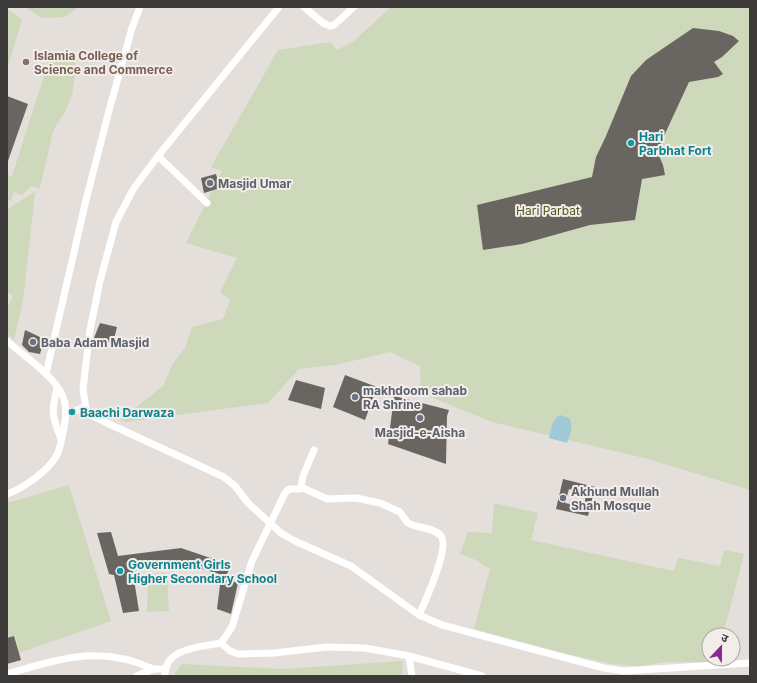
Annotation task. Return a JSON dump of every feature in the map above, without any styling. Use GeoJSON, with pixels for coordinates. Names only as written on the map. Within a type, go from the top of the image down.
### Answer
{"type":"FeatureCollection","features":[{"type":"Feature","properties":{"kind":"street"},"geometry":{"type":"LineString","coordinates":[[46,374],[86,200],[132,28],[140,7]]}},
{"type":"Feature","properties":{"kind":"street"},"geometry":{"type":"LineString","coordinates":[[279,7],[158,156],[134,188],[116,222],[100,281],[90,330],[82,389],[86,409],[93,416],[105,422],[224,477],[235,486],[248,503],[281,533],[295,541],[351,566],[419,615],[442,624],[604,668],[624,671],[750,663]]}},
{"type":"Feature","properties":{"kind":"street"},"geometry":{"type":"LineString","coordinates":[[304,7],[323,23],[330,26],[334,25],[354,7]]}},
{"type":"Feature","properties":{"kind":"street"},"geometry":{"type":"LineString","coordinates":[[158,156],[206,203]]}},
{"type":"Feature","properties":{"kind":"street"},"geometry":{"type":"LineString","coordinates":[[7,341],[46,374],[64,398],[70,412]]}},
{"type":"Feature","properties":{"kind":"street"},"geometry":{"type":"LineString","coordinates":[[57,388],[53,404],[53,418],[62,439]]}},
{"type":"Feature","properties":{"kind":"street"},"geometry":{"type":"LineString","coordinates":[[7,494],[14,492],[40,474],[57,454],[66,420],[70,412],[85,407]]}},
{"type":"Feature","properties":{"kind":"street"},"geometry":{"type":"LineString","coordinates":[[301,487],[314,450]]}},
{"type":"Feature","properties":{"kind":"street"},"geometry":{"type":"LineString","coordinates":[[7,674],[24,673],[70,658],[101,655],[125,658],[165,673],[168,661],[179,652],[221,643],[232,627],[252,561],[270,524],[287,491],[292,489],[300,489],[301,487],[327,499],[356,498],[380,503],[400,512],[410,524],[432,530],[441,536],[444,541],[443,550],[432,585],[419,615]]}},
{"type":"Feature","properties":{"kind":"street"},"geometry":{"type":"LineString","coordinates":[[221,643],[230,651],[238,654],[274,653],[327,647],[365,648],[409,656],[482,676]]}},
{"type":"Feature","properties":{"kind":"street"},"geometry":{"type":"LineString","coordinates":[[409,656],[412,676]]}},
{"type":"Feature","properties":{"kind":"street"},"geometry":{"type":"LineString","coordinates":[[136,676],[153,669]]}},
{"type":"Feature","properties":{"kind":"green space"},"geometry":{"type":"Polygon","coordinates":[[[25,7],[78,7],[65,17],[42,18],[25,7]]]}},
{"type":"Feature","properties":{"kind":"green space","name":"Hari Parbat"},"geometry":{"type":"Polygon","coordinates":[[[391,7],[750,7],[750,490],[648,459],[492,422],[421,393],[420,366],[390,352],[335,365],[299,369],[268,403],[126,422],[101,410],[134,409],[163,386],[172,365],[185,348],[192,327],[223,319],[230,300],[220,292],[237,258],[186,243],[222,171],[211,167],[278,50],[331,42],[337,50],[354,41],[391,7]]]}},
{"type":"Feature","properties":{"kind":"green space"},"geometry":{"type":"Polygon","coordinates":[[[7,9],[22,19],[7,70],[7,9]]]}},
{"type":"Feature","properties":{"kind":"green space"},"geometry":{"type":"Polygon","coordinates":[[[51,54],[75,61],[75,75],[72,95],[66,110],[53,131],[40,188],[31,186],[22,195],[14,192],[11,201],[7,200],[7,175],[12,176],[51,54]]]}},
{"type":"Feature","properties":{"kind":"green space"},"geometry":{"type":"Polygon","coordinates":[[[35,192],[23,300],[14,340],[7,333],[7,308],[13,296],[7,292],[7,209],[35,192]]]}},
{"type":"Feature","properties":{"kind":"green space"},"geometry":{"type":"Polygon","coordinates":[[[69,485],[111,621],[19,653],[15,636],[7,638],[7,503],[69,485]]]}},
{"type":"Feature","properties":{"kind":"green space"},"geometry":{"type":"Polygon","coordinates":[[[494,503],[538,513],[531,540],[674,571],[678,558],[720,566],[724,550],[744,554],[725,627],[701,627],[701,662],[667,662],[639,666],[612,664],[567,654],[474,629],[490,569],[476,560],[460,554],[468,532],[492,533],[494,503]]]}},
{"type":"Feature","properties":{"kind":"green space"},"geometry":{"type":"Polygon","coordinates":[[[167,573],[169,611],[147,612],[148,574],[167,573]]]}},
{"type":"Feature","properties":{"kind":"green space"},"geometry":{"type":"Polygon","coordinates":[[[403,661],[402,676],[175,676],[175,673],[182,664],[283,669],[403,661]]]}},
{"type":"Feature","properties":{"kind":"water"},"geometry":{"type":"Polygon","coordinates":[[[560,415],[569,418],[571,424],[571,430],[567,443],[549,438],[555,419],[560,415]]]}},
{"type":"Feature","properties":{"kind":"building","name":"Hari Parbhat Fort"},"geometry":{"type":"Polygon","coordinates":[[[693,28],[719,31],[733,36],[739,41],[722,57],[714,62],[723,74],[718,77],[689,82],[657,151],[663,165],[665,175],[642,179],[635,220],[590,225],[522,244],[483,250],[477,205],[592,177],[596,157],[631,76],[646,60],[693,28]]]}},
{"type":"Feature","properties":{"kind":"building"},"geometry":{"type":"Polygon","coordinates":[[[7,96],[28,104],[8,161],[7,161],[7,96]]]}},
{"type":"Feature","properties":{"kind":"building","name":"Masjid Umar"},"geometry":{"type":"Polygon","coordinates":[[[216,174],[220,188],[204,193],[201,178],[216,174]]]}},
{"type":"Feature","properties":{"kind":"building"},"geometry":{"type":"Polygon","coordinates":[[[100,323],[117,327],[113,343],[94,338],[100,323]]]}},
{"type":"Feature","properties":{"kind":"building","name":"Baba Adam Masjid"},"geometry":{"type":"Polygon","coordinates":[[[25,330],[44,339],[40,354],[29,352],[22,345],[25,330]]]}},
{"type":"Feature","properties":{"kind":"building","name":"makhdoom sahab RA Shrine"},"geometry":{"type":"Polygon","coordinates":[[[345,375],[377,387],[365,420],[333,407],[345,375]]]}},
{"type":"Feature","properties":{"kind":"building"},"geometry":{"type":"Polygon","coordinates":[[[296,380],[325,388],[321,409],[288,400],[296,380]]]}},
{"type":"Feature","properties":{"kind":"building"},"geometry":{"type":"Polygon","coordinates":[[[394,396],[449,410],[447,416],[446,464],[388,444],[394,396]]]}},
{"type":"Feature","properties":{"kind":"building","name":"Akhund Mullah Shah Mosque"},"geometry":{"type":"Polygon","coordinates":[[[563,479],[595,487],[588,516],[556,509],[563,479]],[[569,489],[565,503],[584,507],[586,494],[569,489]]]}},
{"type":"Feature","properties":{"kind":"building","name":"Government Girls Higher Secondary School"},"geometry":{"type":"Polygon","coordinates":[[[111,532],[118,556],[181,548],[231,565],[226,576],[172,560],[173,565],[132,567],[139,611],[123,613],[114,575],[109,574],[97,533],[111,532]]]}},
{"type":"Feature","properties":{"kind":"building"},"geometry":{"type":"Polygon","coordinates":[[[221,577],[238,583],[231,614],[217,609],[221,577]]]}},
{"type":"Feature","properties":{"kind":"building"},"geometry":{"type":"Polygon","coordinates":[[[14,636],[21,660],[7,664],[7,638],[14,636]]]}},
{"type":"Feature","properties":{"kind":"place","name":"Islamia College of Science and Commerce"},"geometry":{"type":"Point","coordinates":[26,62]}},
{"type":"Feature","properties":{"kind":"place","name":"Hari Parbhat Fort"},"geometry":{"type":"Point","coordinates":[631,143]}},
{"type":"Feature","properties":{"kind":"place","name":"Masjid Umar"},"geometry":{"type":"Point","coordinates":[210,183]}},
{"type":"Feature","properties":{"kind":"place","name":"Baba Adam Masjid"},"geometry":{"type":"Point","coordinates":[33,342]}},
{"type":"Feature","properties":{"kind":"place","name":"makhdoom sahab RA Shrine"},"geometry":{"type":"Point","coordinates":[355,397]}},
{"type":"Feature","properties":{"kind":"place","name":"Baachi Darwaza"},"geometry":{"type":"Point","coordinates":[72,412]}},
{"type":"Feature","properties":{"kind":"place","name":"Masjid-e-Aisha"},"geometry":{"type":"Point","coordinates":[420,418]}},
{"type":"Feature","properties":{"kind":"place","name":"Akhund Mullah Shah Mosque"},"geometry":{"type":"Point","coordinates":[563,498]}},
{"type":"Feature","properties":{"kind":"place","name":"Government Girls Higher Secondary School"},"geometry":{"type":"Point","coordinates":[120,571]}}]}
